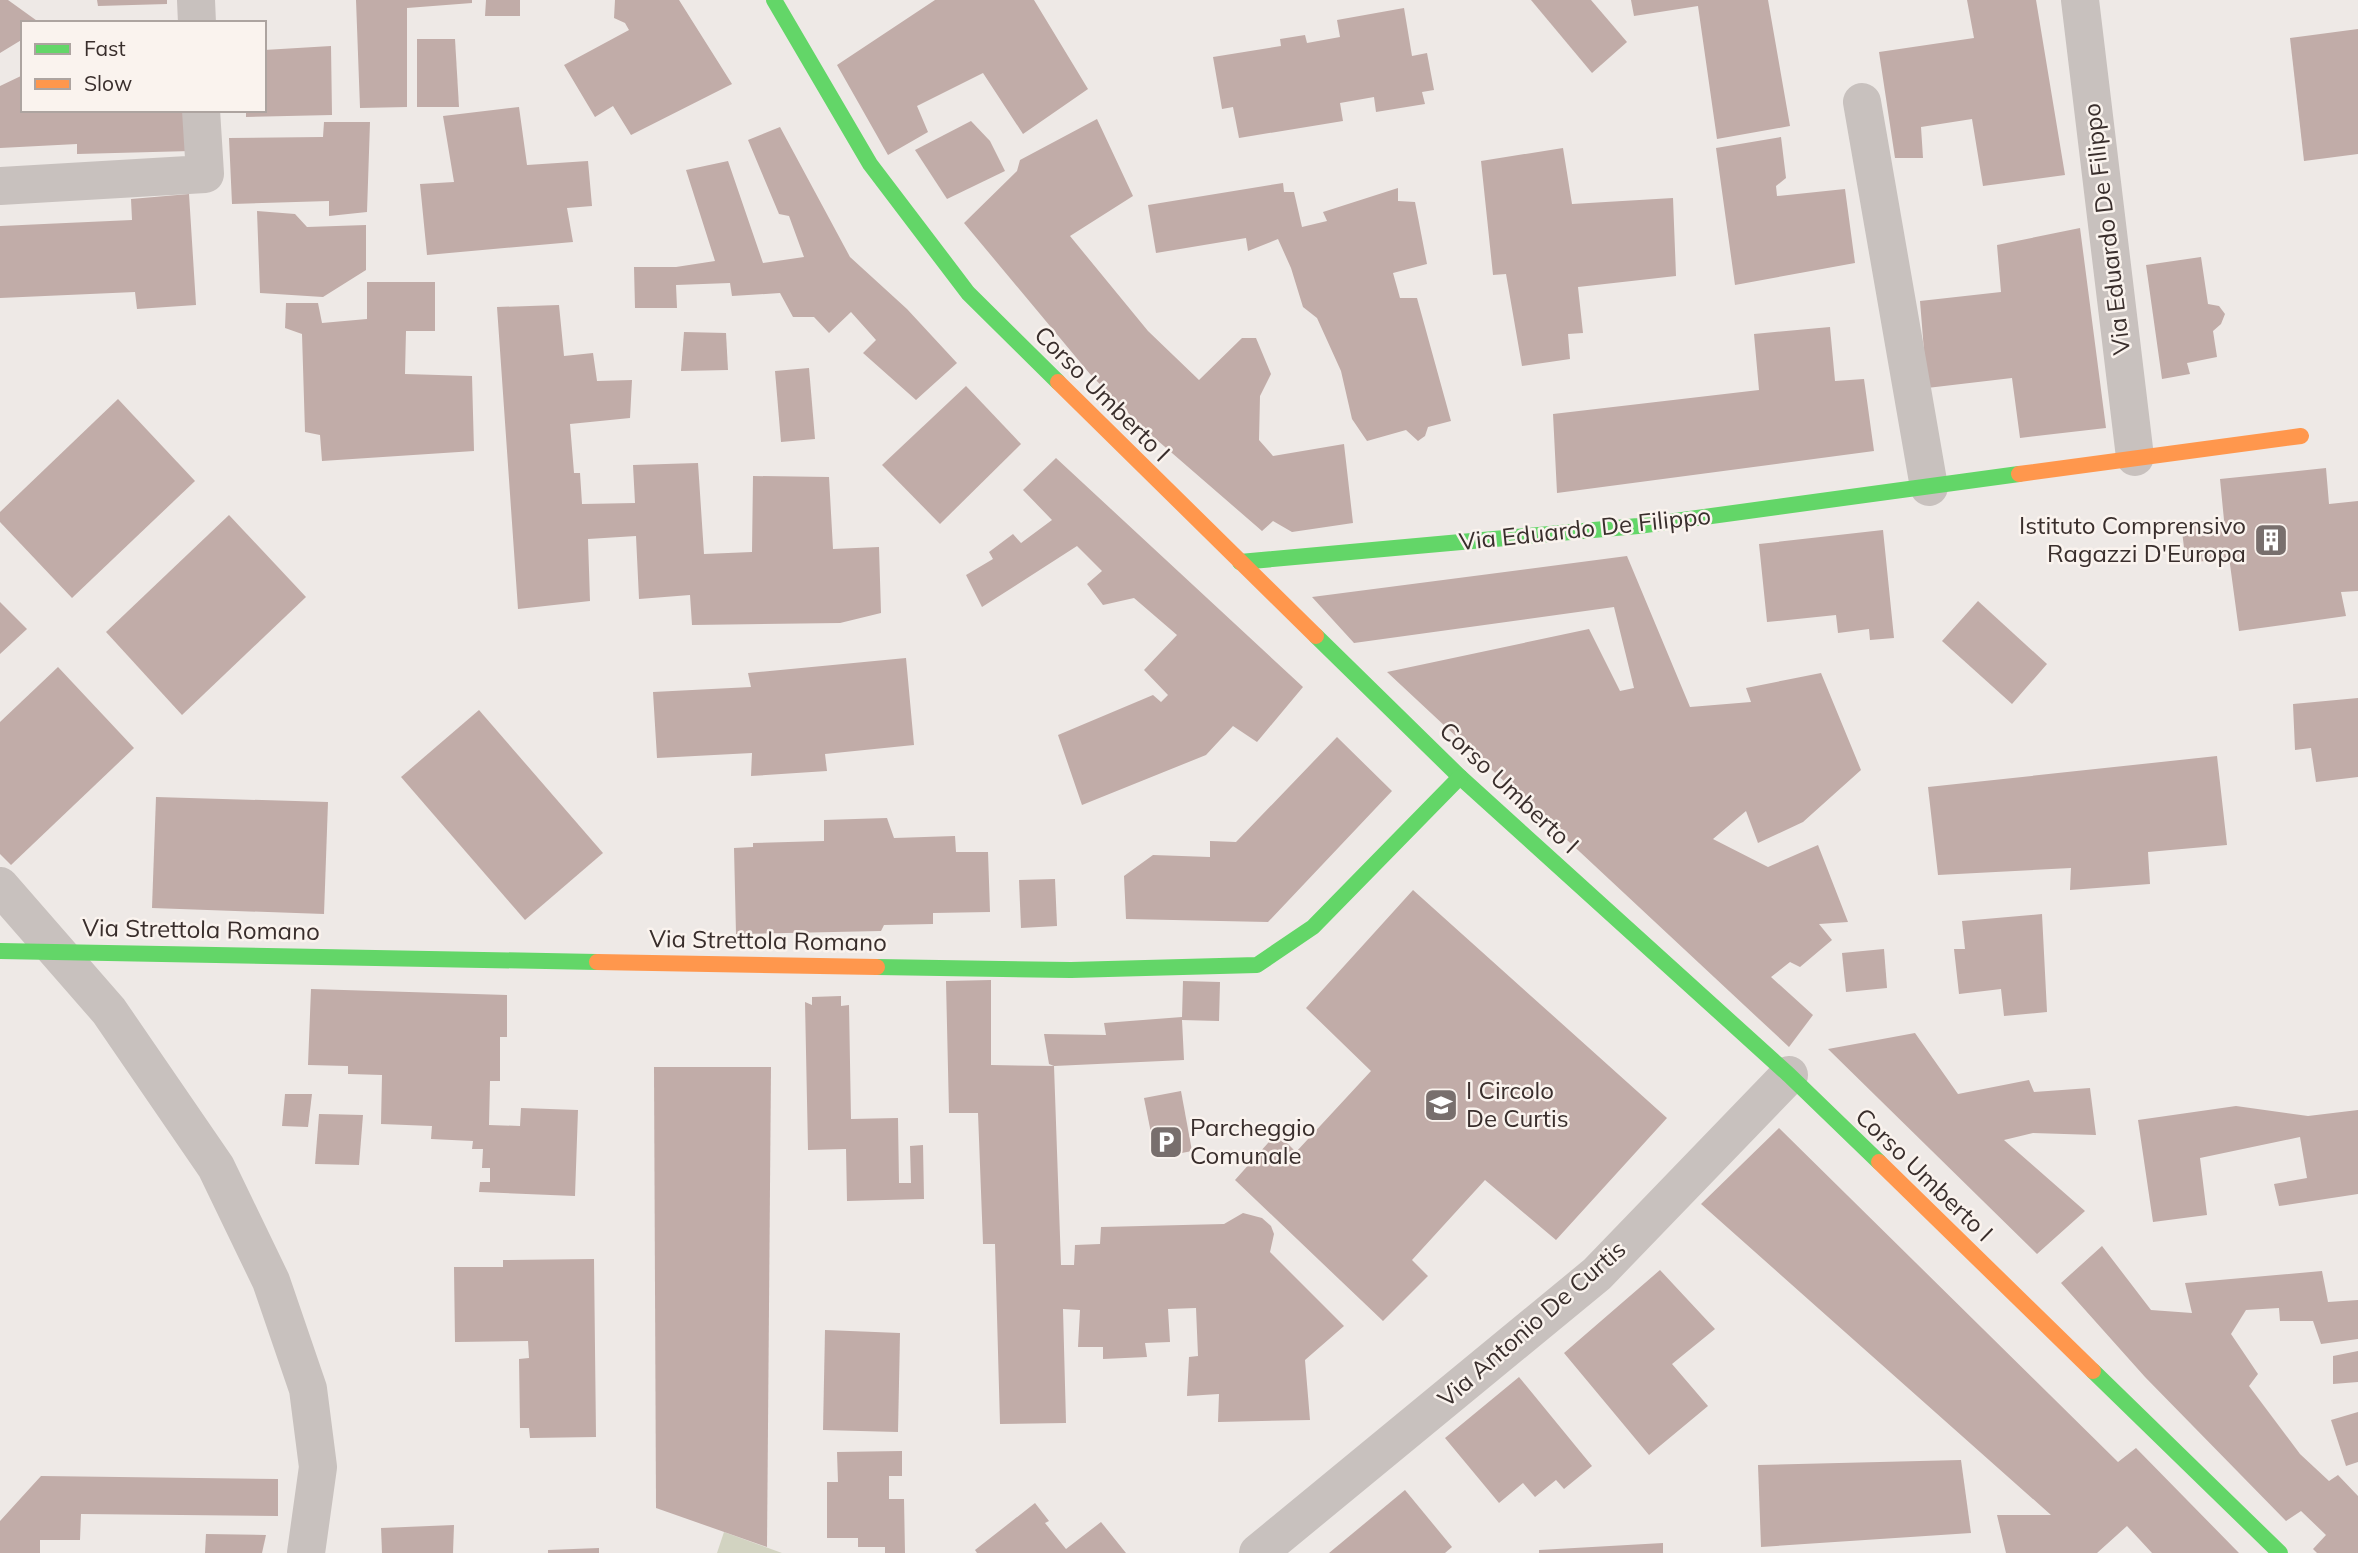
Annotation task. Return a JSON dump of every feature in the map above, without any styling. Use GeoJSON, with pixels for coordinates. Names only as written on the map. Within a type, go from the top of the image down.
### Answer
{"type":"FeatureCollection","features":[{"type":"Feature","properties":{"kind":"street"},"geometry":{"type":"LineString","coordinates":[[196,0],[197,21]]}},
{"type":"Feature","properties":{"kind":"street","name":"Corso Umberto I"},"geometry":{"type":"LineString","coordinates":[[774,0],[870,164],[968,293],[1460,776],[1789,1075],[2280,1553]]}},
{"type":"Feature","properties":{"kind":"street","name":"Via Eduardo De Filippo"},"geometry":{"type":"LineString","coordinates":[[2080,0],[2135,457]]}},
{"type":"Feature","properties":{"kind":"street"},"geometry":{"type":"LineString","coordinates":[[1862,102],[1929,487]]}},
{"type":"Feature","properties":{"kind":"street"},"geometry":{"type":"LineString","coordinates":[[0,186],[205,174],[201,112]]}},
{"type":"Feature","properties":{"kind":"street","name":"Via Eduardo De Filippo"},"geometry":{"type":"LineString","coordinates":[[1240,562],[1638,526],[2301,436]]}},
{"type":"Feature","properties":{"kind":"street","name":"Via Strettola Romano"},"geometry":{"type":"LineString","coordinates":[[0,951],[1071,970],[1257,965],[1312,927],[1460,776]]}},
{"type":"Feature","properties":{"kind":"street"},"geometry":{"type":"LineString","coordinates":[[0,886],[110,1010],[216,1167],[271,1281],[310,1402],[318,1467],[306,1553]]}},
{"type":"Feature","properties":{"kind":"street","name":"Via Antonio De Curtis"},"geometry":{"type":"LineString","coordinates":[[1258,1553],[1597,1274],[1789,1075]]}},
{"type":"Feature","properties":{"kind":"green space"},"geometry":{"type":"Polygon","coordinates":[[[724,1532],[782,1553],[717,1553],[724,1532]]]}},
{"type":"Feature","properties":{"kind":"building"},"geometry":{"type":"Polygon","coordinates":[[[0,0],[8,0],[37,21],[21,21],[21,40],[0,53],[0,0]]]}},
{"type":"Feature","properties":{"kind":"building"},"geometry":{"type":"Polygon","coordinates":[[[97,0],[167,0],[167,4],[98,6],[97,0]]]}},
{"type":"Feature","properties":{"kind":"building"},"geometry":{"type":"Polygon","coordinates":[[[356,0],[472,0],[472,3],[407,8],[407,107],[360,108],[356,0]]]}},
{"type":"Feature","properties":{"kind":"building"},"geometry":{"type":"Polygon","coordinates":[[[486,0],[520,0],[520,16],[485,16],[486,0]]]}},
{"type":"Feature","properties":{"kind":"building"},"geometry":{"type":"Polygon","coordinates":[[[615,0],[679,0],[732,84],[631,135],[613,106],[595,117],[564,65],[629,30],[625,23],[614,18],[615,0]]]}},
{"type":"Feature","properties":{"kind":"building"},"geometry":{"type":"Polygon","coordinates":[[[935,0],[1034,0],[1088,89],[1023,134],[983,73],[917,106],[928,132],[888,155],[837,65],[935,0]]]}},
{"type":"Feature","properties":{"kind":"building"},"geometry":{"type":"Polygon","coordinates":[[[1531,0],[1591,0],[1627,42],[1592,73],[1531,0]]]}},
{"type":"Feature","properties":{"kind":"building"},"geometry":{"type":"Polygon","coordinates":[[[1631,0],[1768,0],[1790,126],[1717,139],[1698,6],[1634,16],[1631,0]]]}},
{"type":"Feature","properties":{"kind":"building"},"geometry":{"type":"Polygon","coordinates":[[[1967,0],[2036,0],[2065,175],[1983,186],[1972,119],[1921,127],[1923,158],[1895,158],[1879,52],[1974,38],[1967,0]]]}},
{"type":"Feature","properties":{"kind":"building"},"geometry":{"type":"Polygon","coordinates":[[[1404,8],[1412,56],[1427,53],[1434,90],[1422,92],[1425,104],[1376,112],[1374,97],[1340,103],[1343,121],[1239,138],[1233,107],[1222,109],[1213,57],[1281,46],[1280,39],[1305,35],[1307,43],[1340,37],[1337,20],[1404,8]]]}},
{"type":"Feature","properties":{"kind":"building"},"geometry":{"type":"Polygon","coordinates":[[[2358,29],[2358,154],[2304,161],[2290,38],[2358,29]]]}},
{"type":"Feature","properties":{"kind":"building"},"geometry":{"type":"Polygon","coordinates":[[[417,39],[455,39],[459,107],[417,107],[417,39]]]}},
{"type":"Feature","properties":{"kind":"building"},"geometry":{"type":"Polygon","coordinates":[[[331,46],[332,115],[246,117],[246,112],[266,112],[266,50],[331,46]]]}},
{"type":"Feature","properties":{"kind":"building"},"geometry":{"type":"Polygon","coordinates":[[[21,76],[21,112],[189,112],[191,151],[77,154],[77,144],[0,148],[0,86],[21,76]]]}},
{"type":"Feature","properties":{"kind":"building"},"geometry":{"type":"Polygon","coordinates":[[[519,107],[527,165],[588,161],[592,206],[567,208],[573,242],[427,255],[420,184],[454,182],[443,116],[519,107]]]}},
{"type":"Feature","properties":{"kind":"building"},"geometry":{"type":"Polygon","coordinates":[[[1097,119],[1133,196],[1070,236],[1148,331],[1199,380],[1242,338],[1256,338],[1271,374],[1260,396],[1259,440],[1273,456],[1344,444],[1353,523],[1292,532],[1273,521],[1262,531],[1142,427],[1090,374],[964,223],[1017,171],[1020,160],[1097,119]]]}},
{"type":"Feature","properties":{"kind":"building"},"geometry":{"type":"Polygon","coordinates":[[[971,121],[990,141],[1005,171],[947,199],[915,150],[971,121]]]}},
{"type":"Feature","properties":{"kind":"building"},"geometry":{"type":"Polygon","coordinates":[[[324,122],[370,122],[367,212],[329,216],[329,201],[232,204],[229,138],[323,137],[324,122]]]}},
{"type":"Feature","properties":{"kind":"building"},"geometry":{"type":"Polygon","coordinates":[[[780,127],[850,257],[907,309],[957,363],[916,400],[863,353],[876,340],[851,312],[829,333],[814,317],[793,317],[780,293],[732,296],[730,283],[676,285],[677,308],[635,308],[634,267],[676,267],[715,261],[686,170],[728,161],[763,263],[804,257],[789,216],[779,214],[748,140],[780,127]]]}},
{"type":"Feature","properties":{"kind":"building"},"geometry":{"type":"Polygon","coordinates":[[[1781,137],[1786,178],[1776,186],[1777,196],[1845,189],[1855,263],[1735,285],[1716,148],[1781,137]]]}},
{"type":"Feature","properties":{"kind":"building"},"geometry":{"type":"Polygon","coordinates":[[[1563,148],[1572,204],[1673,198],[1676,276],[1578,287],[1583,333],[1568,334],[1570,359],[1522,366],[1506,274],[1493,275],[1481,161],[1563,148]]]}},
{"type":"Feature","properties":{"kind":"building"},"geometry":{"type":"Polygon","coordinates":[[[1283,183],[1284,192],[1294,192],[1302,227],[1327,221],[1323,212],[1398,188],[1398,201],[1415,202],[1427,264],[1393,273],[1400,298],[1417,298],[1451,421],[1428,427],[1425,436],[1418,441],[1406,430],[1367,441],[1352,419],[1341,371],[1317,318],[1303,307],[1291,268],[1278,239],[1248,251],[1246,238],[1156,253],[1148,205],[1283,183]]]}},
{"type":"Feature","properties":{"kind":"building"},"geometry":{"type":"Polygon","coordinates":[[[189,194],[196,305],[137,309],[135,292],[0,298],[0,226],[132,220],[131,199],[189,194]]]}},
{"type":"Feature","properties":{"kind":"building"},"geometry":{"type":"Polygon","coordinates":[[[257,211],[295,214],[307,227],[366,225],[366,270],[323,297],[260,293],[257,211]]]}},
{"type":"Feature","properties":{"kind":"building"},"geometry":{"type":"Polygon","coordinates":[[[2080,228],[2106,428],[2020,438],[2012,378],[1927,388],[1920,301],[2001,292],[1997,245],[2080,228]]]}},
{"type":"Feature","properties":{"kind":"building"},"geometry":{"type":"Polygon","coordinates":[[[2201,257],[2208,304],[2219,306],[2225,314],[2221,324],[2213,331],[2217,357],[2187,363],[2190,374],[2162,379],[2146,265],[2201,257]]]}},
{"type":"Feature","properties":{"kind":"building"},"geometry":{"type":"Polygon","coordinates":[[[367,282],[435,282],[435,331],[406,331],[405,374],[472,376],[474,451],[322,461],[320,435],[305,432],[302,334],[285,328],[286,303],[318,303],[322,323],[367,319],[367,282]]]}},
{"type":"Feature","properties":{"kind":"building"},"geometry":{"type":"Polygon","coordinates":[[[559,305],[564,356],[593,353],[597,381],[632,380],[630,418],[570,424],[574,473],[580,473],[582,504],[635,503],[633,465],[698,463],[704,554],[752,552],[753,476],[829,477],[833,549],[879,547],[881,613],[840,623],[692,625],[690,595],[639,599],[636,536],[588,539],[590,601],[518,609],[497,307],[559,305]]]}},
{"type":"Feature","properties":{"kind":"building"},"geometry":{"type":"Polygon","coordinates":[[[1830,327],[1835,381],[1864,379],[1874,451],[1557,493],[1553,414],[1759,390],[1754,334],[1830,327]]]}},
{"type":"Feature","properties":{"kind":"building"},"geometry":{"type":"Polygon","coordinates":[[[684,332],[726,333],[728,370],[681,371],[684,332]]]}},
{"type":"Feature","properties":{"kind":"building"},"geometry":{"type":"Polygon","coordinates":[[[809,368],[815,439],[781,442],[775,371],[809,368]]]}},
{"type":"Feature","properties":{"kind":"building"},"geometry":{"type":"Polygon","coordinates":[[[966,386],[1021,444],[940,524],[882,465],[966,386]]]}},
{"type":"Feature","properties":{"kind":"building"},"geometry":{"type":"Polygon","coordinates":[[[118,399],[195,481],[72,598],[0,522],[0,512],[118,399]]]}},
{"type":"Feature","properties":{"kind":"building"},"geometry":{"type":"Polygon","coordinates":[[[1056,458],[1303,687],[1257,742],[1233,726],[1206,755],[1082,805],[1058,735],[1153,695],[1161,702],[1168,695],[1144,670],[1177,635],[1134,598],[1103,605],[1087,584],[1102,571],[1077,546],[982,607],[966,575],[993,559],[989,552],[1013,534],[1021,543],[1052,520],[1023,490],[1056,458]]]}},
{"type":"Feature","properties":{"kind":"building","name":"Istituto Comprensivo Ragazzi D'Europa"},"geometry":{"type":"Polygon","coordinates":[[[2326,468],[2329,504],[2358,501],[2358,591],[2341,592],[2346,616],[2239,631],[2229,557],[2186,564],[2181,523],[2224,520],[2220,479],[2326,468]]]}},
{"type":"Feature","properties":{"kind":"building"},"geometry":{"type":"Polygon","coordinates":[[[229,515],[306,597],[182,715],[106,632],[229,515]]]}},
{"type":"Feature","properties":{"kind":"building"},"geometry":{"type":"Polygon","coordinates":[[[1883,530],[1894,638],[1870,640],[1869,629],[1838,633],[1836,615],[1767,622],[1759,544],[1883,530]]]}},
{"type":"Feature","properties":{"kind":"building"},"geometry":{"type":"Polygon","coordinates":[[[1627,556],[1690,707],[1751,702],[1746,688],[1821,673],[1861,770],[1803,822],[1758,843],[1746,811],[1713,839],[1768,867],[1818,845],[1848,922],[1819,924],[1832,940],[1800,967],[1790,962],[1771,977],[1813,1015],[1789,1047],[1387,672],[1589,629],[1620,691],[1634,688],[1614,607],[1354,643],[1312,597],[1627,556]]]}},
{"type":"Feature","properties":{"kind":"building"},"geometry":{"type":"Polygon","coordinates":[[[1978,601],[2047,664],[2012,704],[1942,641],[1978,601]]]}},
{"type":"Feature","properties":{"kind":"building"},"geometry":{"type":"Polygon","coordinates":[[[0,602],[27,629],[0,654],[0,602]]]}},
{"type":"Feature","properties":{"kind":"building"},"geometry":{"type":"Polygon","coordinates":[[[906,658],[914,745],[825,754],[827,771],[751,776],[752,753],[657,758],[653,692],[751,687],[748,673],[906,658]]]}},
{"type":"Feature","properties":{"kind":"building"},"geometry":{"type":"Polygon","coordinates":[[[58,667],[134,748],[11,865],[0,854],[0,722],[58,667]]]}},
{"type":"Feature","properties":{"kind":"building"},"geometry":{"type":"Polygon","coordinates":[[[2358,698],[2358,777],[2316,782],[2311,748],[2295,750],[2293,704],[2358,698]]]}},
{"type":"Feature","properties":{"kind":"building"},"geometry":{"type":"Polygon","coordinates":[[[479,710],[603,853],[525,920],[401,777],[479,710]]]}},
{"type":"Feature","properties":{"kind":"building"},"geometry":{"type":"Polygon","coordinates":[[[1337,737],[1392,791],[1268,922],[1126,919],[1124,876],[1153,855],[1210,857],[1210,841],[1236,842],[1337,737]]]}},
{"type":"Feature","properties":{"kind":"building"},"geometry":{"type":"Polygon","coordinates":[[[2217,756],[2227,845],[2148,852],[2150,884],[2070,890],[2071,868],[1938,875],[1928,787],[2217,756]]]}},
{"type":"Feature","properties":{"kind":"building"},"geometry":{"type":"Polygon","coordinates":[[[156,797],[328,802],[324,914],[152,908],[156,797]]]}},
{"type":"Feature","properties":{"kind":"building"},"geometry":{"type":"Polygon","coordinates":[[[887,818],[894,838],[955,836],[956,852],[988,852],[990,912],[933,913],[933,924],[884,925],[881,931],[736,934],[734,848],[753,847],[753,843],[824,841],[824,820],[887,818]]]}},
{"type":"Feature","properties":{"kind":"building"},"geometry":{"type":"Polygon","coordinates":[[[1055,879],[1057,926],[1021,928],[1019,880],[1055,879]]]}},
{"type":"Feature","properties":{"kind":"building"},"geometry":{"type":"Polygon","coordinates":[[[1413,890],[1667,1118],[1556,1240],[1485,1180],[1412,1260],[1428,1276],[1383,1321],[1235,1180],[1277,1133],[1296,1152],[1371,1071],[1306,1008],[1413,890]]]}},
{"type":"Feature","properties":{"kind":"building"},"geometry":{"type":"Polygon","coordinates":[[[2042,914],[2047,1012],[2004,1016],[2001,989],[1959,994],[1954,949],[1965,949],[1962,921],[2042,914]]]}},
{"type":"Feature","properties":{"kind":"building"},"geometry":{"type":"Polygon","coordinates":[[[1884,949],[1887,988],[1846,992],[1842,953],[1884,949]]]}},
{"type":"Feature","properties":{"kind":"building"},"geometry":{"type":"Polygon","coordinates":[[[991,980],[991,1065],[1054,1066],[1061,1265],[1074,1265],[1075,1245],[1100,1244],[1101,1227],[1224,1224],[1243,1213],[1262,1218],[1271,1226],[1274,1234],[1270,1252],[1344,1326],[1305,1360],[1310,1420],[1218,1422],[1219,1394],[1187,1396],[1189,1357],[1198,1356],[1196,1308],[1168,1309],[1170,1342],[1145,1343],[1147,1357],[1103,1359],[1103,1347],[1078,1347],[1080,1310],[1063,1309],[1066,1423],[1000,1424],[995,1244],[983,1244],[978,1113],[949,1113],[946,981],[991,980]]]}},
{"type":"Feature","properties":{"kind":"building"},"geometry":{"type":"Polygon","coordinates":[[[1183,981],[1220,982],[1219,1021],[1182,1020],[1184,1060],[1054,1066],[1049,1064],[1044,1034],[1106,1035],[1104,1023],[1182,1017],[1183,981]]]}},
{"type":"Feature","properties":{"kind":"building"},"geometry":{"type":"Polygon","coordinates":[[[311,989],[507,995],[507,1037],[500,1037],[500,1081],[490,1081],[489,1125],[520,1126],[521,1108],[578,1110],[575,1196],[479,1192],[480,1182],[490,1182],[490,1168],[482,1168],[483,1149],[472,1149],[473,1141],[431,1139],[432,1126],[381,1124],[382,1075],[348,1074],[348,1066],[308,1065],[311,989]]]}},
{"type":"Feature","properties":{"kind":"building"},"geometry":{"type":"Polygon","coordinates":[[[841,996],[841,1006],[849,1005],[851,1119],[898,1118],[899,1183],[911,1183],[910,1146],[923,1145],[924,1199],[847,1201],[846,1149],[808,1150],[805,1002],[812,1005],[812,997],[841,996]]]}},
{"type":"Feature","properties":{"kind":"building"},"geometry":{"type":"Polygon","coordinates":[[[1915,1033],[1958,1094],[2029,1080],[2034,1092],[2090,1088],[2096,1135],[2033,1133],[2004,1140],[2085,1211],[2037,1254],[1828,1049],[1915,1033]]]}},
{"type":"Feature","properties":{"kind":"building"},"geometry":{"type":"Polygon","coordinates":[[[654,1067],[771,1067],[767,1547],[656,1508],[654,1067]]]}},
{"type":"Feature","properties":{"kind":"building"},"geometry":{"type":"Polygon","coordinates":[[[1181,1091],[1192,1151],[1156,1158],[1144,1098],[1181,1091]]]}},
{"type":"Feature","properties":{"kind":"building"},"geometry":{"type":"Polygon","coordinates":[[[285,1094],[312,1094],[308,1127],[282,1126],[285,1094]]]}},
{"type":"Feature","properties":{"kind":"building"},"geometry":{"type":"Polygon","coordinates":[[[2236,1106],[2308,1116],[2358,1110],[2358,1194],[2279,1206],[2274,1184],[2307,1178],[2300,1137],[2200,1158],[2207,1215],[2153,1222],[2138,1120],[2236,1106]]]}},
{"type":"Feature","properties":{"kind":"building"},"geometry":{"type":"Polygon","coordinates":[[[319,1114],[363,1115],[359,1165],[315,1164],[319,1114]]]}},
{"type":"Feature","properties":{"kind":"building"},"geometry":{"type":"Polygon","coordinates":[[[1779,1128],[2118,1462],[2136,1448],[2239,1553],[2152,1553],[2127,1526],[2097,1553],[2006,1553],[1997,1515],[2051,1515],[1701,1204],[1779,1128]]]}},
{"type":"Feature","properties":{"kind":"building"},"geometry":{"type":"Polygon","coordinates":[[[2102,1246],[2151,1310],[2192,1313],[2185,1283],[2322,1271],[2328,1302],[2358,1300],[2358,1339],[2321,1344],[2313,1321],[2280,1321],[2279,1308],[2246,1310],[2231,1334],[2258,1374],[2249,1386],[2300,1454],[2329,1481],[2338,1475],[2358,1496],[2358,1553],[2317,1553],[2313,1549],[2326,1535],[2301,1511],[2286,1521],[2145,1377],[2061,1283],[2102,1246]]]}},
{"type":"Feature","properties":{"kind":"building"},"geometry":{"type":"Polygon","coordinates":[[[594,1259],[596,1437],[530,1438],[529,1428],[520,1428],[519,1359],[529,1358],[528,1341],[455,1342],[454,1267],[503,1267],[503,1260],[594,1259]]]}},
{"type":"Feature","properties":{"kind":"building"},"geometry":{"type":"Polygon","coordinates":[[[1660,1270],[1715,1329],[1672,1364],[1708,1406],[1649,1455],[1564,1353],[1660,1270]]]}},
{"type":"Feature","properties":{"kind":"building"},"geometry":{"type":"Polygon","coordinates":[[[825,1330],[900,1333],[898,1432],[823,1430],[825,1330]]]}},
{"type":"Feature","properties":{"kind":"building"},"geometry":{"type":"Polygon","coordinates":[[[2358,1351],[2358,1382],[2333,1384],[2333,1356],[2358,1351]]]}},
{"type":"Feature","properties":{"kind":"building"},"geometry":{"type":"Polygon","coordinates":[[[1519,1377],[1592,1466],[1564,1489],[1556,1480],[1535,1497],[1523,1483],[1499,1503],[1445,1438],[1519,1377]]]}},
{"type":"Feature","properties":{"kind":"building"},"geometry":{"type":"Polygon","coordinates":[[[2358,1412],[2358,1462],[2346,1466],[2331,1420],[2358,1412]]]}},
{"type":"Feature","properties":{"kind":"building"},"geometry":{"type":"Polygon","coordinates":[[[902,1451],[902,1476],[889,1476],[889,1499],[904,1499],[905,1553],[885,1553],[885,1547],[858,1547],[858,1538],[827,1538],[827,1482],[838,1482],[837,1452],[902,1451]]]}},
{"type":"Feature","properties":{"kind":"building"},"geometry":{"type":"Polygon","coordinates":[[[1961,1460],[1971,1533],[1761,1547],[1758,1465],[1961,1460]]]}},
{"type":"Feature","properties":{"kind":"building"},"geometry":{"type":"Polygon","coordinates":[[[41,1476],[278,1479],[278,1516],[81,1514],[80,1540],[40,1540],[40,1553],[0,1553],[0,1521],[41,1476]]]}},
{"type":"Feature","properties":{"kind":"building"},"geometry":{"type":"Polygon","coordinates":[[[1405,1490],[1452,1547],[1445,1553],[1329,1553],[1405,1490]]]}},
{"type":"Feature","properties":{"kind":"building"},"geometry":{"type":"Polygon","coordinates":[[[1035,1503],[1049,1521],[1045,1523],[1066,1549],[1101,1522],[1126,1553],[977,1553],[975,1550],[1035,1503]]]}},
{"type":"Feature","properties":{"kind":"building"},"geometry":{"type":"Polygon","coordinates":[[[454,1525],[453,1553],[382,1553],[381,1528],[454,1525]]]}},
{"type":"Feature","properties":{"kind":"building"},"geometry":{"type":"Polygon","coordinates":[[[206,1534],[266,1535],[262,1553],[205,1553],[206,1534]]]}},
{"type":"Feature","properties":{"kind":"building"},"geometry":{"type":"Polygon","coordinates":[[[1663,1543],[1663,1553],[1539,1553],[1539,1550],[1663,1543]]]}},
{"type":"Feature","properties":{"kind":"building"},"geometry":{"type":"Polygon","coordinates":[[[599,1548],[599,1553],[548,1553],[548,1550],[599,1548]]]}},
{"type":"Feature","properties":{"kind":"traffic: fast"},"geometry":{"type":"LineString","coordinates":[[774,0],[870,164],[968,293],[1058,382]]}},
{"type":"Feature","properties":{"kind":"traffic: fast"},"geometry":{"type":"LineString","coordinates":[[1240,562],[1638,526],[2019,474]]}},
{"type":"Feature","properties":{"kind":"traffic: fast"},"geometry":{"type":"LineString","coordinates":[[1316,636],[1460,777],[1789,1075],[1879,1162]]}},
{"type":"Feature","properties":{"kind":"traffic: fast"},"geometry":{"type":"LineString","coordinates":[[877,967],[1071,970],[1257,965],[1313,927],[1460,777]]}},
{"type":"Feature","properties":{"kind":"traffic: fast"},"geometry":{"type":"LineString","coordinates":[[0,951],[597,962]]}},
{"type":"Feature","properties":{"kind":"traffic: fast"},"geometry":{"type":"LineString","coordinates":[[2093,1371],[2280,1553]]}},
{"type":"Feature","properties":{"kind":"traffic: slow"},"geometry":{"type":"LineString","coordinates":[[1058,382],[1316,636]]}},
{"type":"Feature","properties":{"kind":"traffic: slow"},"geometry":{"type":"LineString","coordinates":[[2019,474],[2301,436]]}},
{"type":"Feature","properties":{"kind":"traffic: slow"},"geometry":{"type":"LineString","coordinates":[[597,962],[877,967]]}},
{"type":"Feature","properties":{"kind":"traffic: slow"},"geometry":{"type":"LineString","coordinates":[[1879,1162],[2093,1371]]}},
{"type":"Feature","properties":{"kind":"place","name":"Istituto Comprensivo Ragazzi D'Europa"},"geometry":{"type":"Point","coordinates":[2271,540]}},
{"type":"Feature","properties":{"kind":"place","name":"I Circolo De Curtis"},"geometry":{"type":"Point","coordinates":[1441,1105]}},
{"type":"Feature","properties":{"kind":"place","name":"Parcheggio Comunale"},"geometry":{"type":"Point","coordinates":[1166,1142]}}]}
